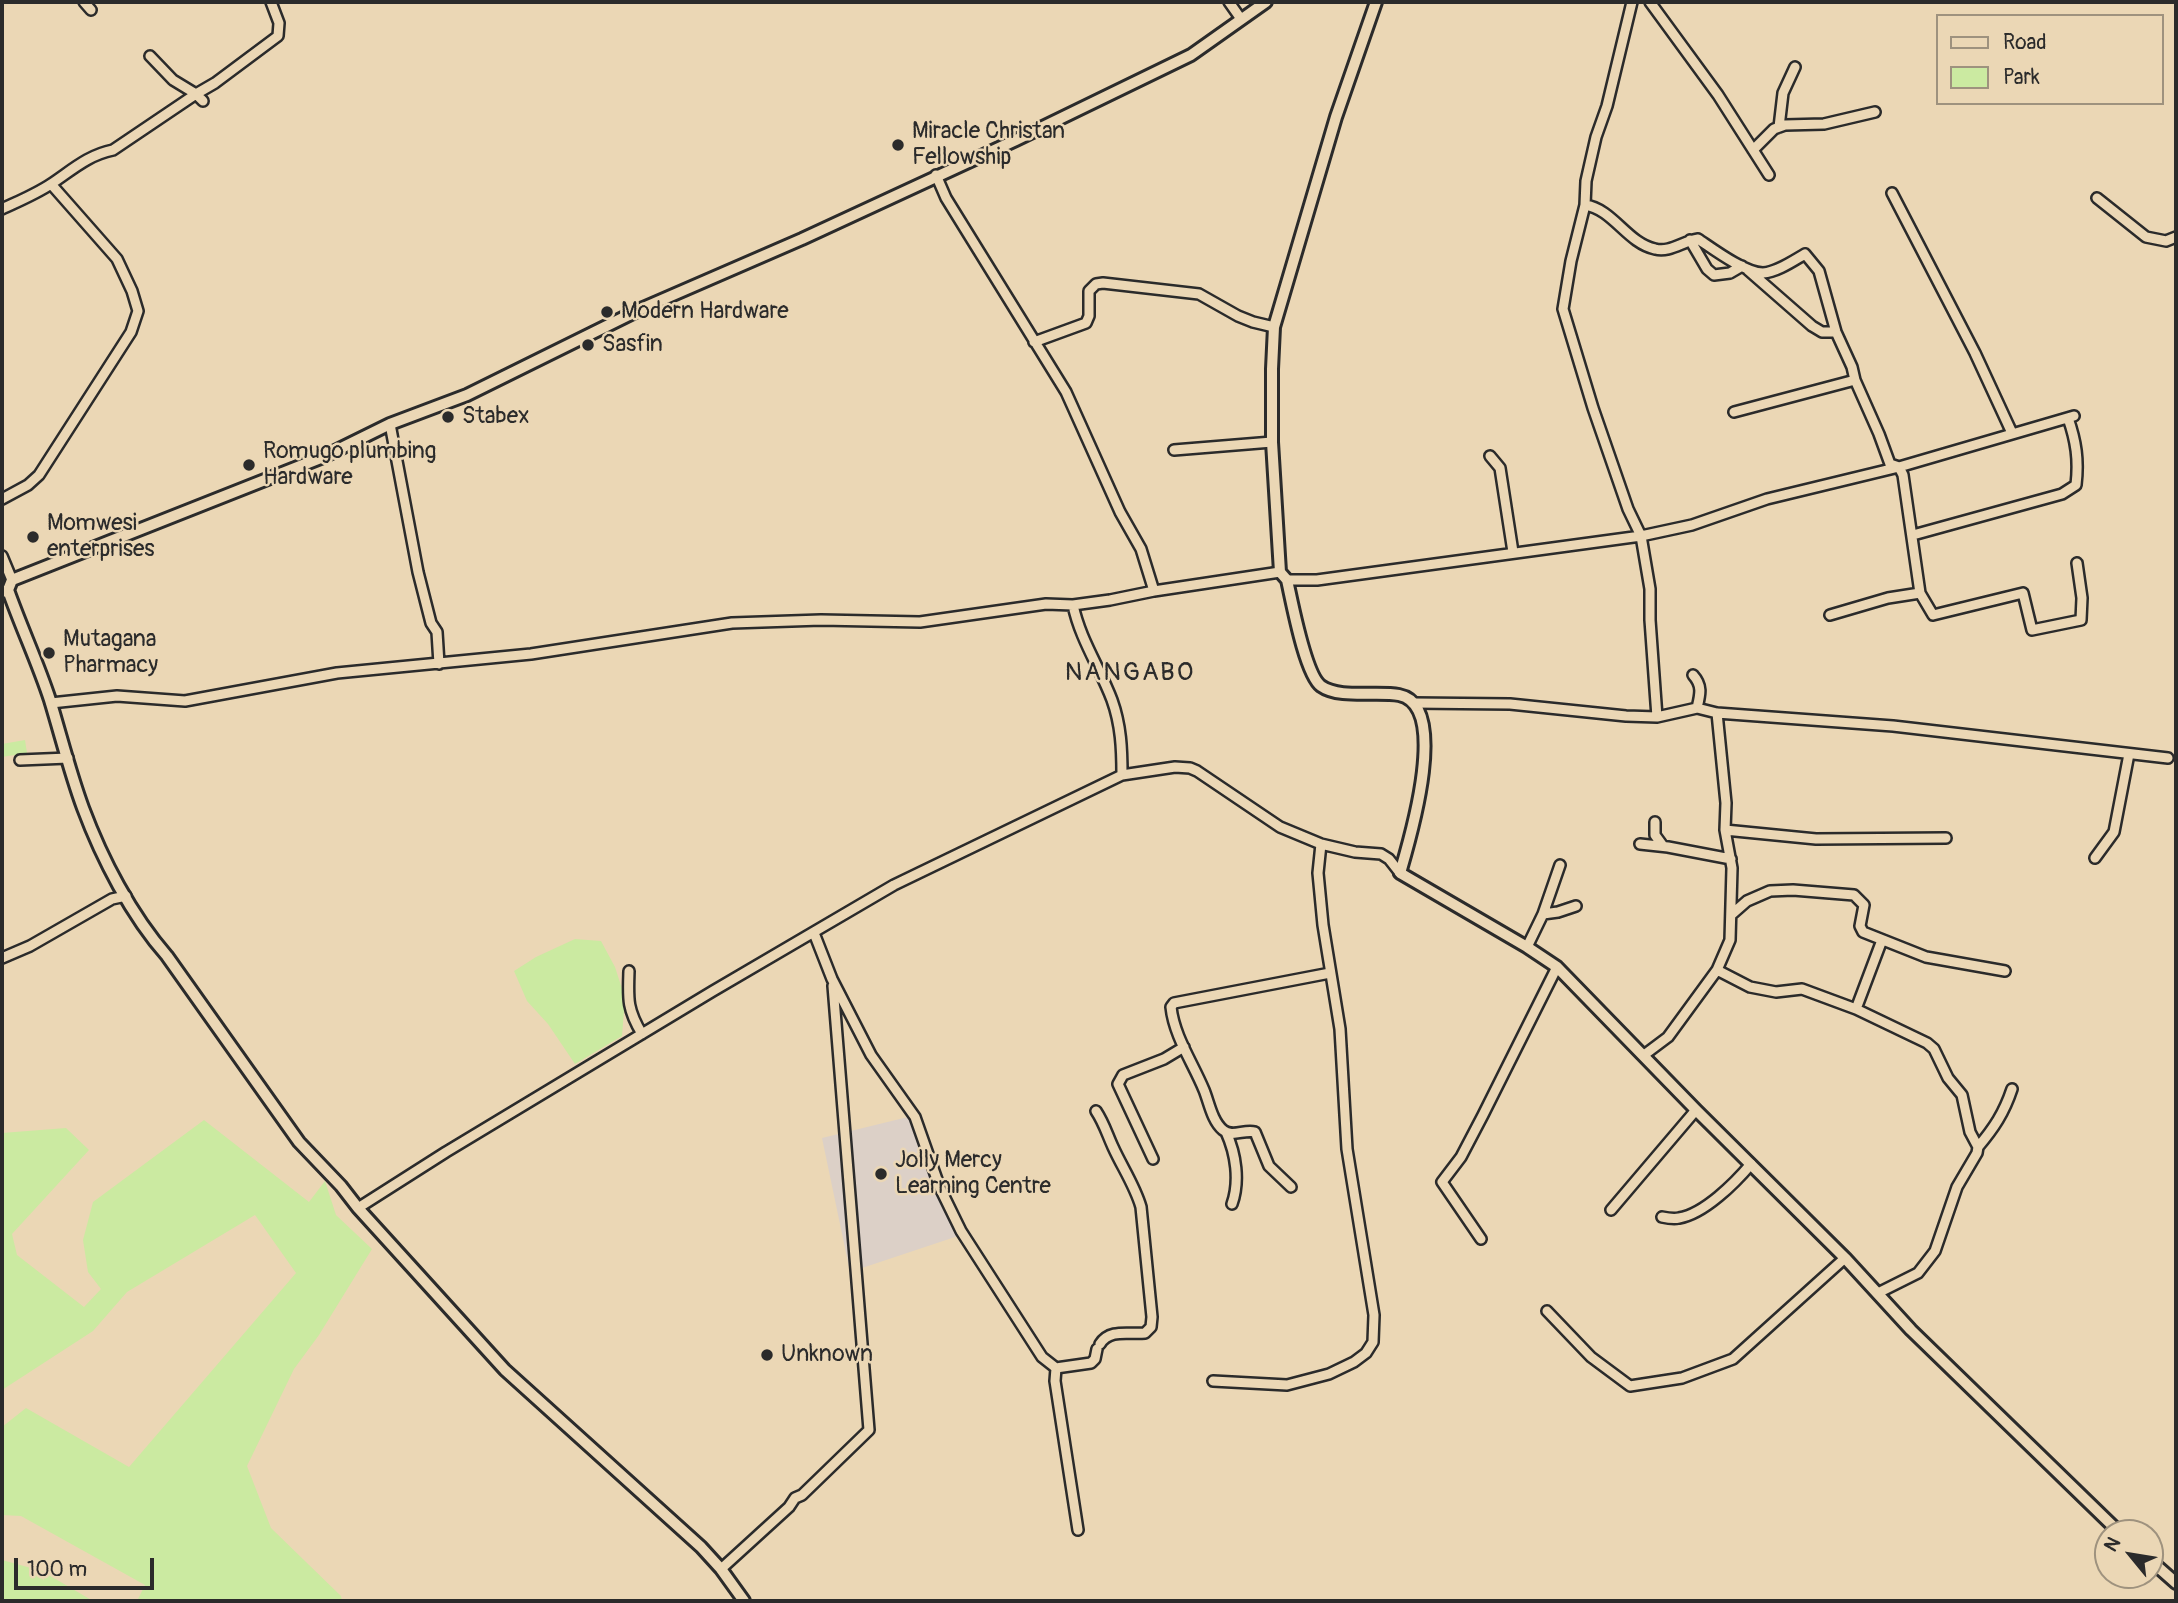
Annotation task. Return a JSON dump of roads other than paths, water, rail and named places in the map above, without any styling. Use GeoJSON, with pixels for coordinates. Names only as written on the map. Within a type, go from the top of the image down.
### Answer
{"type":"FeatureCollection","features":[{"type":"Feature","properties":{"kind":"street"},"geometry":{"type":"LineString","coordinates":[[84,2],[91,10]]}},
{"type":"Feature","properties":{"kind":"street"},"geometry":{"type":"LineString","coordinates":[[2,209],[32,196],[79,163],[113,150],[215,83],[278,36],[279,23],[271,2]]}},
{"type":"Feature","properties":{"kind":"street"},"geometry":{"type":"LineString","coordinates":[[1229,2],[1241,19]]}},
{"type":"Feature","properties":{"kind":"street"},"geometry":{"type":"LineString","coordinates":[[7,587],[323,457],[390,424],[467,395],[643,309],[1016,140],[1191,55],[1266,2]]}},
{"type":"Feature","properties":{"kind":"street"},"geometry":{"type":"LineString","coordinates":[[1376,2],[1336,117],[1275,327],[1272,442],[1283,576],[1314,679],[1331,691],[1404,696],[1413,703],[1423,722],[1425,750],[1416,817],[1399,873]]}},
{"type":"Feature","properties":{"kind":"street"},"geometry":{"type":"LineString","coordinates":[[1632,2],[1586,181],[1585,205],[1571,261],[1563,309],[1593,408],[1640,536],[1650,589],[1657,717]]}},
{"type":"Feature","properties":{"kind":"street"},"geometry":{"type":"LineString","coordinates":[[1650,2],[1718,95],[1769,175]]}},
{"type":"Feature","properties":{"kind":"street"},"geometry":{"type":"LineString","coordinates":[[150,56],[173,80],[204,101]]}},
{"type":"Feature","properties":{"kind":"street"},"geometry":{"type":"LineString","coordinates":[[1779,127],[1783,93],[1794,67]]}},
{"type":"Feature","properties":{"kind":"street"},"geometry":{"type":"LineString","coordinates":[[1753,150],[1774,129],[1785,125],[1824,124],[1875,112]]}},
{"type":"Feature","properties":{"kind":"street"},"geometry":{"type":"LineString","coordinates":[[936,175],[946,198],[1066,392],[1119,512],[1141,549],[1154,592]]}},
{"type":"Feature","properties":{"kind":"street"},"geometry":{"type":"LineString","coordinates":[[2,499],[28,485],[38,475],[131,332],[138,311],[117,260],[51,184]]}},
{"type":"Feature","properties":{"kind":"street"},"geometry":{"type":"LineString","coordinates":[[1892,193],[1975,353],[2012,433]]}},
{"type":"Feature","properties":{"kind":"street"},"geometry":{"type":"LineString","coordinates":[[2097,198],[2146,237],[2166,241],[2176,236]]}},
{"type":"Feature","properties":{"kind":"street"},"geometry":{"type":"LineString","coordinates":[[1585,205],[1594,206],[1630,236],[1656,250],[1670,249],[1698,239],[1726,258],[1763,273],[1784,266],[1805,254],[1819,271],[1836,332],[1890,464],[1899,467],[1903,475],[1920,593],[1933,615],[2023,593],[2032,630],[2081,620],[2077,563]]}},
{"type":"Feature","properties":{"kind":"street"},"geometry":{"type":"LineString","coordinates":[[1690,240],[1707,269],[1714,275],[1730,273],[1743,266]]}},
{"type":"Feature","properties":{"kind":"street"},"geometry":{"type":"LineString","coordinates":[[1743,266],[1812,326],[1822,332],[1836,332]]}},
{"type":"Feature","properties":{"kind":"street"},"geometry":{"type":"LineString","coordinates":[[1034,342],[1086,323],[1089,316],[1089,291],[1096,284],[1103,283],[1199,294],[1253,323],[1275,327]]}},
{"type":"Feature","properties":{"kind":"street"},"geometry":{"type":"LineString","coordinates":[[1734,412],[1855,380]]}},
{"type":"Feature","properties":{"kind":"street"},"geometry":{"type":"LineString","coordinates":[[51,703],[117,696],[185,701],[337,673],[531,654],[732,623],[821,620],[920,622],[1046,604],[1073,605],[1283,576],[1317,580],[1640,536],[1692,525],[1767,499],[1899,467],[2071,417],[2078,466],[2076,485],[2062,494],[1913,535]]}},
{"type":"Feature","properties":{"kind":"street"},"geometry":{"type":"LineString","coordinates":[[390,424],[418,572],[431,623],[437,632],[439,664]]}},
{"type":"Feature","properties":{"kind":"street"},"geometry":{"type":"LineString","coordinates":[[1174,450],[1272,442]]}},
{"type":"Feature","properties":{"kind":"street"},"geometry":{"type":"LineString","coordinates":[[1490,456],[1500,468],[1513,552]]}},
{"type":"Feature","properties":{"kind":"street"},"geometry":{"type":"LineString","coordinates":[[2,555],[7,587],[51,703],[94,838],[153,941],[299,1142],[358,1208],[505,1370],[701,1547],[744,1601]]}},
{"type":"Feature","properties":{"kind":"street"},"geometry":{"type":"LineString","coordinates":[[1830,615],[1888,598],[1920,593]]}},
{"type":"Feature","properties":{"kind":"street"},"geometry":{"type":"LineString","coordinates":[[1073,605],[1118,721],[1122,742],[1122,775]]}},
{"type":"Feature","properties":{"kind":"street"},"geometry":{"type":"LineString","coordinates":[[1693,675],[1699,682],[1701,694],[1697,708]]}},
{"type":"Feature","properties":{"kind":"street"},"geometry":{"type":"LineString","coordinates":[[1413,703],[1510,704],[1657,717],[1697,708],[1717,713],[1893,726],[2168,758]]}},
{"type":"Feature","properties":{"kind":"street"},"geometry":{"type":"LineString","coordinates":[[1644,1055],[1668,1037],[1717,970],[1730,940],[1731,859],[1725,830],[1726,803],[1717,713]]}},
{"type":"Feature","properties":{"kind":"street"},"geometry":{"type":"LineString","coordinates":[[2095,858],[2114,832],[2129,754]]}},
{"type":"Feature","properties":{"kind":"street"},"geometry":{"type":"LineString","coordinates":[[20,760],[68,758]]}},
{"type":"Feature","properties":{"kind":"street"},"geometry":{"type":"LineString","coordinates":[[358,1208],[642,1034],[894,886],[1122,775],[1175,767],[1190,768],[1280,827],[1321,844],[1381,855],[1389,859],[1399,873],[1557,967],[1845,1258],[1920,1339],[2106,1519]]}},
{"type":"Feature","properties":{"kind":"street"},"geometry":{"type":"LineString","coordinates":[[1656,822],[1655,835],[1663,846]]}},
{"type":"Feature","properties":{"kind":"street"},"geometry":{"type":"LineString","coordinates":[[1725,830],[1816,839],[1946,838]]}},
{"type":"Feature","properties":{"kind":"street"},"geometry":{"type":"LineString","coordinates":[[1213,1381],[1287,1385],[1309,1380],[1354,1362],[1366,1353],[1373,1342],[1374,1315],[1347,1149],[1340,1029],[1318,873],[1321,844]]}},
{"type":"Feature","properties":{"kind":"street"},"geometry":{"type":"LineString","coordinates":[[1640,844],[1731,859]]}},
{"type":"Feature","properties":{"kind":"street"},"geometry":{"type":"LineString","coordinates":[[1527,947],[1543,914],[1560,865]]}},
{"type":"Feature","properties":{"kind":"street"},"geometry":{"type":"LineString","coordinates":[[1731,915],[1747,901],[1770,891],[1854,895],[1864,905],[1861,930],[1926,957],[2005,971]]}},
{"type":"Feature","properties":{"kind":"street"},"geometry":{"type":"LineString","coordinates":[[2,958],[30,946],[112,899],[126,896]]}},
{"type":"Feature","properties":{"kind":"street"},"geometry":{"type":"LineString","coordinates":[[1543,914],[1576,906]]}},
{"type":"Feature","properties":{"kind":"street"},"geometry":{"type":"LineString","coordinates":[[814,933],[832,979],[871,1055],[915,1117],[940,1188],[961,1231],[1042,1357],[1056,1368],[1091,1363],[1103,1339],[1111,1334],[1145,1333],[1151,1327],[1153,1317],[1142,1207],[1096,1111]]}},
{"type":"Feature","properties":{"kind":"street"},"geometry":{"type":"LineString","coordinates":[[1856,1009],[1882,940]]}},
{"type":"Feature","properties":{"kind":"street"},"geometry":{"type":"LineString","coordinates":[[1481,1239],[1442,1182],[1461,1157],[1557,967]]}},
{"type":"Feature","properties":{"kind":"street"},"geometry":{"type":"LineString","coordinates":[[1717,970],[1750,987],[1776,992],[1802,989],[1856,1009],[1927,1043],[1934,1049],[1948,1078],[1962,1095],[1970,1132],[1978,1147]]}},
{"type":"Feature","properties":{"kind":"street"},"geometry":{"type":"LineString","coordinates":[[629,971],[631,1015],[642,1034]]}},
{"type":"Feature","properties":{"kind":"street"},"geometry":{"type":"LineString","coordinates":[[1232,1205],[1236,1192],[1234,1155],[1226,1132],[1217,1122],[1184,1047],[1171,1007],[1174,1003],[1330,973]]}},
{"type":"Feature","properties":{"kind":"street"},"geometry":{"type":"LineString","coordinates":[[721,1569],[869,1430],[832,979]]}},
{"type":"Feature","properties":{"kind":"street"},"geometry":{"type":"LineString","coordinates":[[1153,1159],[1118,1084],[1123,1075],[1164,1059],[1184,1047]]}},
{"type":"Feature","properties":{"kind":"street"},"geometry":{"type":"LineString","coordinates":[[1878,1293],[1918,1273],[1935,1251],[1958,1187],[1978,1147],[2004,1111],[2012,1089]]}},
{"type":"Feature","properties":{"kind":"street"},"geometry":{"type":"LineString","coordinates":[[1611,1210],[1696,1110]]}},
{"type":"Feature","properties":{"kind":"street"},"geometry":{"type":"LineString","coordinates":[[1226,1132],[1255,1132],[1269,1166],[1292,1187]]}},
{"type":"Feature","properties":{"kind":"street"},"geometry":{"type":"LineString","coordinates":[[1662,1217],[1679,1218],[1709,1203],[1739,1179],[1751,1164]]}},
{"type":"Feature","properties":{"kind":"street"},"geometry":{"type":"LineString","coordinates":[[1547,1311],[1591,1357],[1630,1385],[1682,1378],[1733,1359],[1845,1258]]}},
{"type":"Feature","properties":{"kind":"street"},"geometry":{"type":"LineString","coordinates":[[1056,1368],[1055,1381],[1078,1530]]}},
{"type":"Feature","properties":{"kind":"place","name":"Miracle Christan Fellowship"},"geometry":{"type":"Point","coordinates":[898,145]}},
{"type":"Feature","properties":{"kind":"place","name":"Modern Hardware"},"geometry":{"type":"Point","coordinates":[607,312]}},
{"type":"Feature","properties":{"kind":"place","name":"Sasfin"},"geometry":{"type":"Point","coordinates":[588,345]}},
{"type":"Feature","properties":{"kind":"place","name":"Stabex"},"geometry":{"type":"Point","coordinates":[448,417]}},
{"type":"Feature","properties":{"kind":"place","name":"Romugo plumbing Hardware"},"geometry":{"type":"Point","coordinates":[249,465]}},
{"type":"Feature","properties":{"kind":"place","name":"Momwesi enterprises"},"geometry":{"type":"Point","coordinates":[33,537]}},
{"type":"Feature","properties":{"kind":"place","name":"Mutagana Pharmacy"},"geometry":{"type":"Point","coordinates":[49,653]}},
{"type":"Feature","properties":{"kind":"place","name":"Jolly Mercy Learning Centre"},"geometry":{"type":"Point","coordinates":[881,1174]}},
{"type":"Feature","properties":{"kind":"place","name":"Unknown"},"geometry":{"type":"Point","coordinates":[767,1355]}},
{"type":"Feature","properties":{"kind":"district","name":"NANGABO"},"geometry":{"type":"Point","coordinates":[1130,673]}}]}
